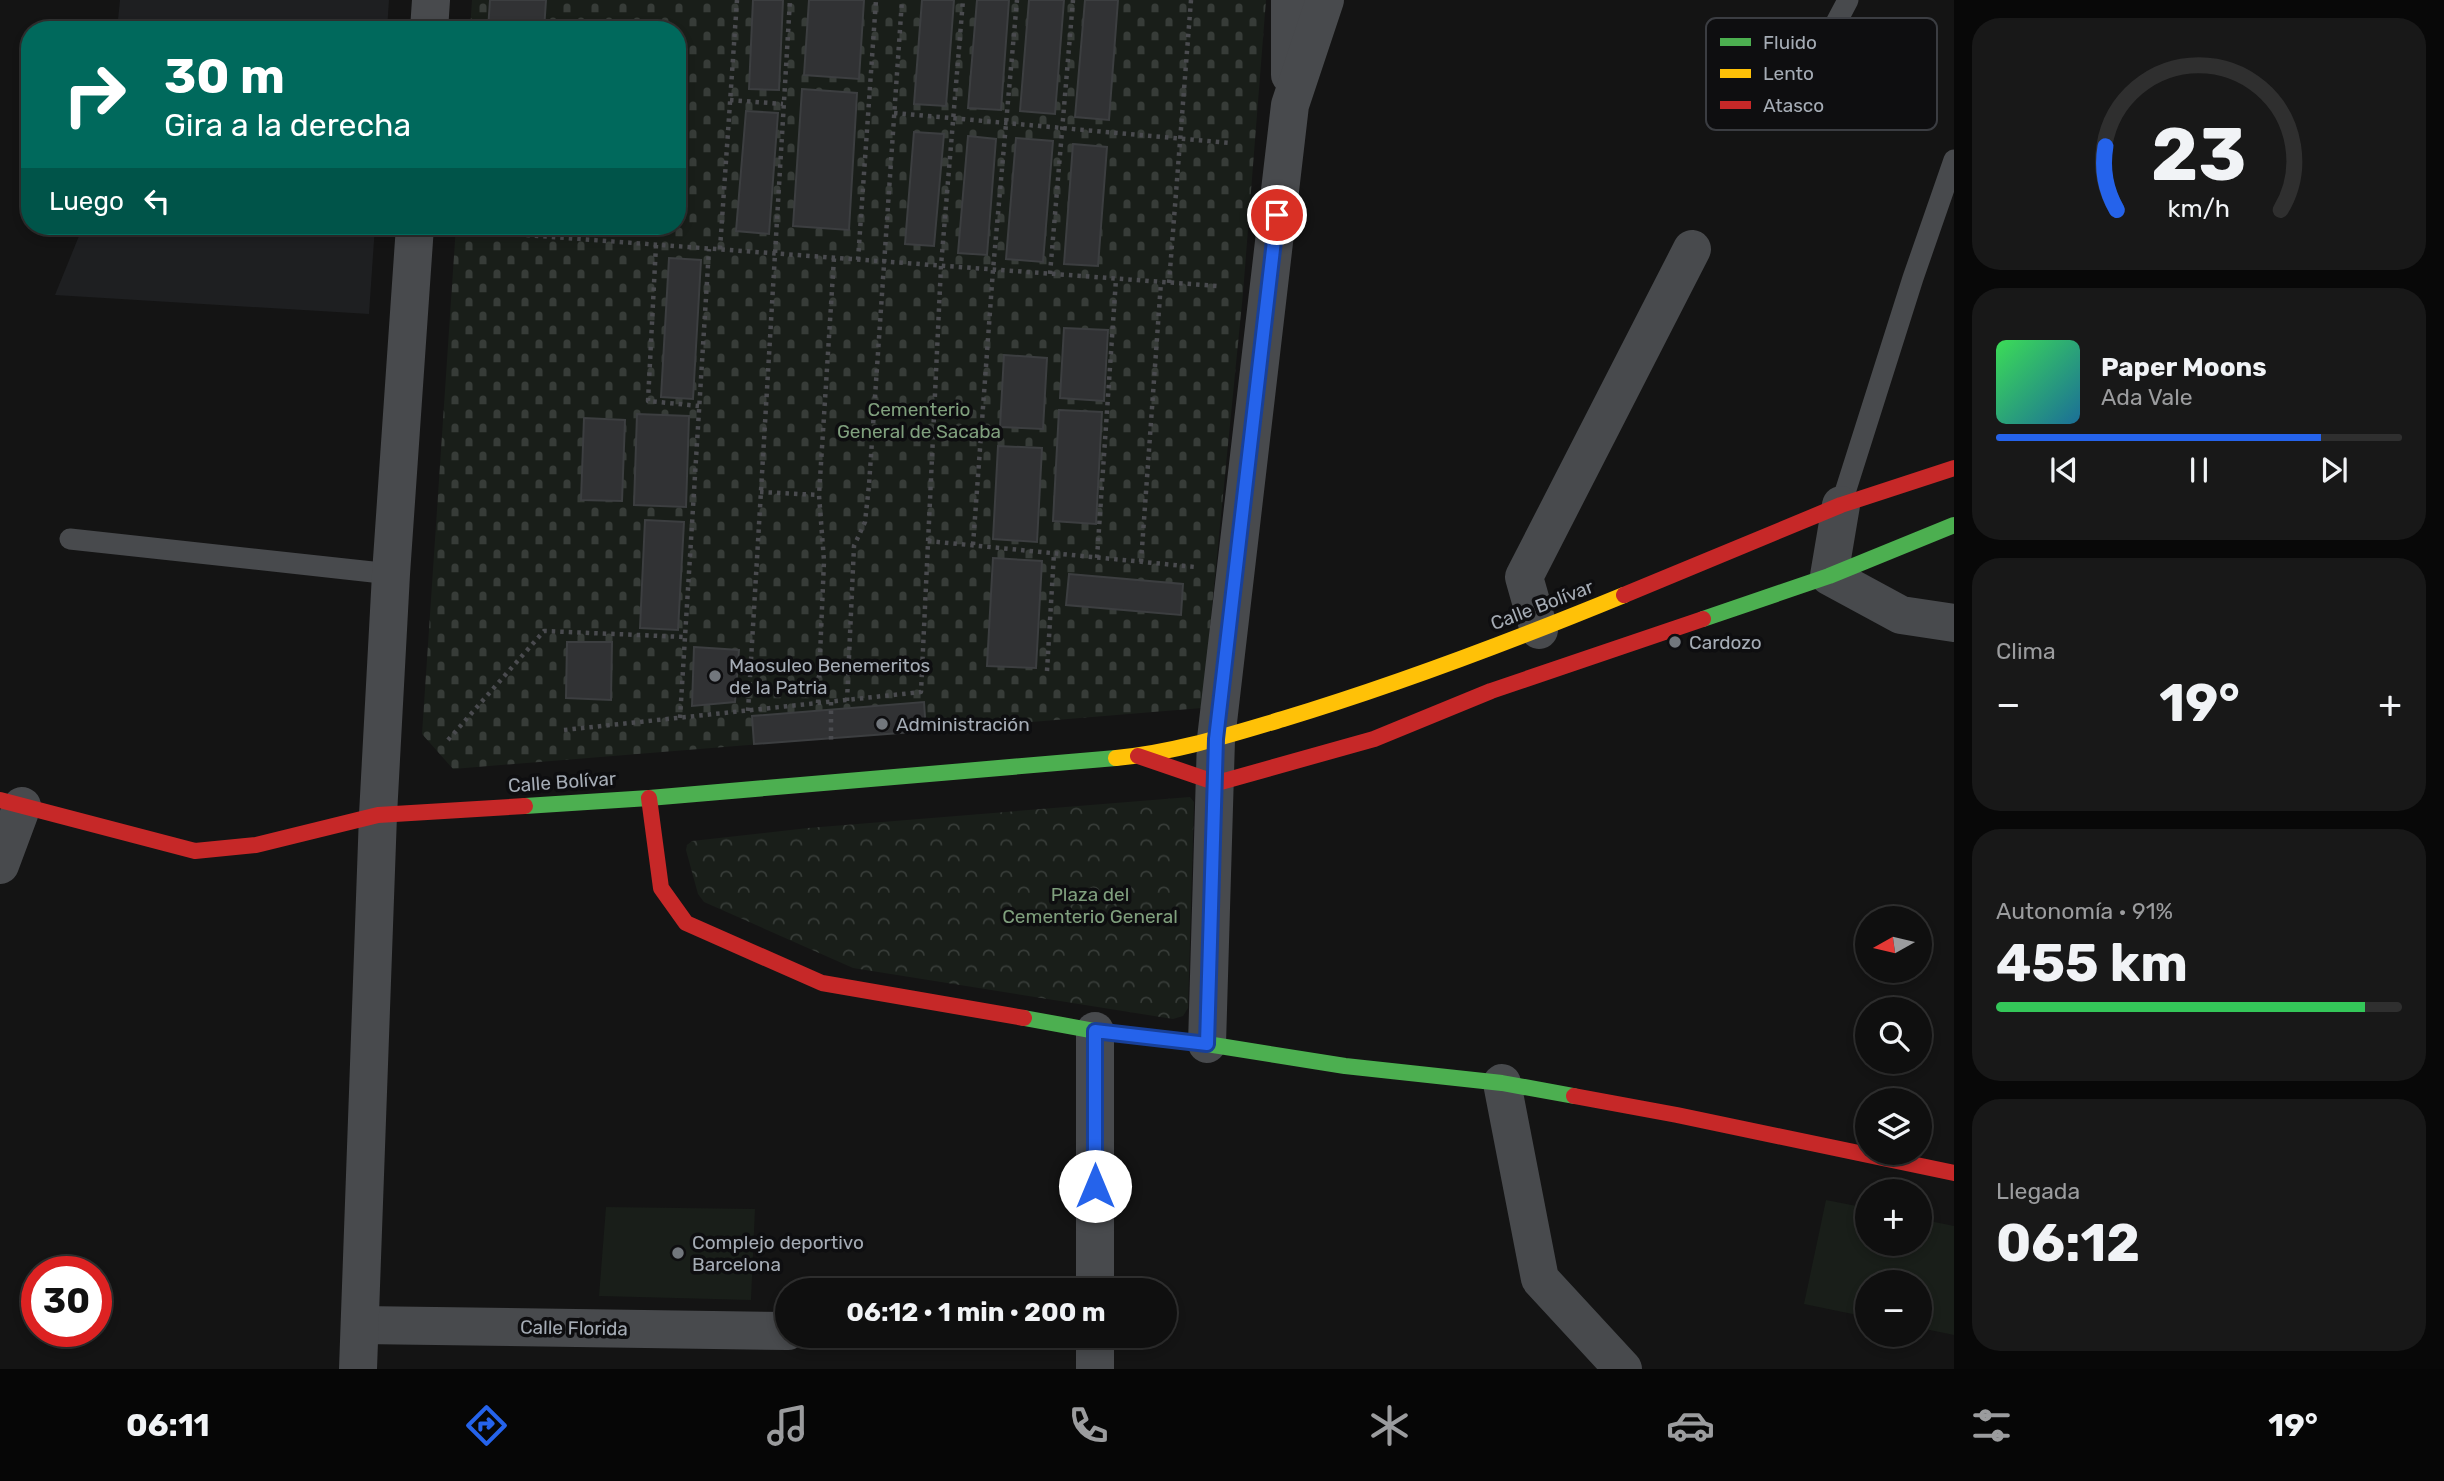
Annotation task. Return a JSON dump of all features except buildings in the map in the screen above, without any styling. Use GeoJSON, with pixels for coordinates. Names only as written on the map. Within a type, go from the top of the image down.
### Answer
{"type":"FeatureCollection","features":[{"type":"Feature","properties":{"kind":"main road","name":"Calle Bolívar"},"geometry":{"type":"LineString","coordinates":[[11,803],[195,850],[256,845],[378,816],[649,798],[1136,756],[1216,739],[1357,697],[1539,629],[1841,505],[1954,468]]}},
{"type":"Feature","properties":{"kind":"main road"},"geometry":{"type":"LineString","coordinates":[[1217,783],[1374,738],[1491,691],[1829,576],[1954,525]]}},
{"type":"Feature","properties":{"kind":"main road","name":"Calle Bolívar"},"geometry":{"type":"LineString","coordinates":[[1136,756],[1217,783]]}},
{"type":"Feature","properties":{"kind":"main road"},"geometry":{"type":"LineString","coordinates":[[649,798],[661,888],[686,923],[822,982],[1095,1031],[1207,1044],[1345,1066],[1502,1083],[1677,1115],[1954,1173]]}},
{"type":"Feature","properties":{"kind":"street"},"geometry":{"type":"LineString","coordinates":[[430,21],[431,0]]}},
{"type":"Feature","properties":{"kind":"street"},"geometry":{"type":"LineString","coordinates":[[1207,1044],[1217,783],[1216,739],[1290,105],[1290,0]]}},
{"type":"Feature","properties":{"kind":"street"},"geometry":{"type":"LineString","coordinates":[[1290,105],[1325,0]]}},
{"type":"Feature","properties":{"kind":"street"},"geometry":{"type":"LineString","coordinates":[[358,1369],[378,816],[391,574],[414,235]]}},
{"type":"Feature","properties":{"kind":"street"},"geometry":{"type":"LineString","coordinates":[[1539,629],[1524,577],[1692,249]]}},
{"type":"Feature","properties":{"kind":"street"},"geometry":{"type":"LineString","coordinates":[[1841,505],[1829,576],[1901,615],[1954,623]]}},
{"type":"Feature","properties":{"kind":"street"},"geometry":{"type":"LineString","coordinates":[[0,865],[11,803]]}},
{"type":"Feature","properties":{"kind":"street"},"geometry":{"type":"LineString","coordinates":[[1095,1031],[1095,1278]]}},
{"type":"Feature","properties":{"kind":"street"},"geometry":{"type":"LineString","coordinates":[[1502,1083],[1540,1279],[1623,1369]]}},
{"type":"Feature","properties":{"kind":"street","name":"Calle Florida"},"geometry":{"type":"LineString","coordinates":[[360,1325],[775,1331]]}},
{"type":"Feature","properties":{"kind":"street"},"geometry":{"type":"LineString","coordinates":[[1095,1348],[1095,1369]]}},
{"type":"Feature","properties":{"kind":"lane"},"geometry":{"type":"LineString","coordinates":[[1838,18],[1848,0]]}},
{"type":"Feature","properties":{"kind":"lane"},"geometry":{"type":"LineString","coordinates":[[1841,505],[1913,278],[1954,160]]}},
{"type":"Feature","properties":{"kind":"lane"},"geometry":{"type":"LineString","coordinates":[[69,539],[391,574]]}},
{"type":"Feature","properties":{"kind":"path"},"geometry":{"type":"LineString","coordinates":[[720,249],[737,0]]}},
{"type":"Feature","properties":{"kind":"path"},"geometry":{"type":"LineString","coordinates":[[748,711],[790,0]]}},
{"type":"Feature","properties":{"kind":"path"},"geometry":{"type":"LineString","coordinates":[[858,260],[876,0]]}},
{"type":"Feature","properties":{"kind":"path"},"geometry":{"type":"LineString","coordinates":[[847,701],[854,546],[865,522],[902,0]]}},
{"type":"Feature","properties":{"kind":"path"},"geometry":{"type":"LineString","coordinates":[[564,730],[921,692],[941,266],[963,0]]}},
{"type":"Feature","properties":{"kind":"path"},"geometry":{"type":"LineString","coordinates":[[973,545],[993,270],[1017,0]]}},
{"type":"Feature","properties":{"kind":"path"},"geometry":{"type":"LineString","coordinates":[[1050,274],[1073,0]]}},
{"type":"Feature","properties":{"kind":"path"},"geometry":{"type":"LineString","coordinates":[[1169,283],[1191,0]]}},
{"type":"Feature","properties":{"kind":"path"},"geometry":{"type":"LineString","coordinates":[[730,100],[783,104]]}},
{"type":"Feature","properties":{"kind":"path"},"geometry":{"type":"LineString","coordinates":[[894,113],[1230,143]]}},
{"type":"Feature","properties":{"kind":"path"},"geometry":{"type":"LineString","coordinates":[[525,235],[1217,286]]}},
{"type":"Feature","properties":{"kind":"path"},"geometry":{"type":"LineString","coordinates":[[656,245],[648,401],[699,406]]}},
{"type":"Feature","properties":{"kind":"path"},"geometry":{"type":"LineString","coordinates":[[680,718],[709,248]]}},
{"type":"Feature","properties":{"kind":"path"},"geometry":{"type":"LineString","coordinates":[[818,703],[824,561],[819,495],[834,258]]}},
{"type":"Feature","properties":{"kind":"path"},"geometry":{"type":"LineString","coordinates":[[1097,558],[1116,279]]}},
{"type":"Feature","properties":{"kind":"path"},"geometry":{"type":"LineString","coordinates":[[1141,562],[1161,282]]}},
{"type":"Feature","properties":{"kind":"path"},"geometry":{"type":"LineString","coordinates":[[760,492],[819,495]]}},
{"type":"Feature","properties":{"kind":"path"},"geometry":{"type":"LineString","coordinates":[[928,541],[1195,568]]}},
{"type":"Feature","properties":{"kind":"path"},"geometry":{"type":"LineString","coordinates":[[1047,671],[1054,553]]}},
{"type":"Feature","properties":{"kind":"path"},"geometry":{"type":"LineString","coordinates":[[448,740],[544,631],[685,637]]}},
{"type":"Feature","properties":{"kind":"shaded area"},"geometry":{"type":"Polygon","coordinates":[[[120,0],[389,0],[388,21],[118,21],[120,0]]]}},
{"type":"Feature","properties":{"kind":"shaded area"},"geometry":{"type":"Polygon","coordinates":[[[79,235],[374,235],[369,314],[55,295],[79,235]]]}},
{"type":"Feature","properties":{"kind":"green space","name":"Cementerio General de Sacaba"},"geometry":{"type":"Polygon","coordinates":[[[472,0],[1266,0],[1243,293],[1202,708],[453,769],[422,734],[455,235],[686,235],[686,21],[471,21],[472,0]]]}},
{"type":"Feature","properties":{"kind":"green space","name":"Plaza del Cementerio General"},"geometry":{"type":"Polygon","coordinates":[[[1190,797],[1194,802],[1188,1008],[1183,1016],[1173,1019],[853,968],[704,902],[698,894],[686,850],[692,841],[808,828],[1190,797]]]}},
{"type":"Feature","properties":{"kind":"green space"},"geometry":{"type":"Polygon","coordinates":[[[1826,1200],[1855,1206],[1855,1256],[1932,1256],[1932,1221],[1954,1226],[1954,1335],[1932,1330],[1932,1270],[1855,1270],[1855,1315],[1804,1304],[1826,1200]]]}},
{"type":"Feature","properties":{"kind":"green space","name":"Complejo deportivo Barcelona"},"geometry":{"type":"Polygon","coordinates":[[[606,1207],[755,1209],[751,1300],[599,1296],[606,1207]]]}},
{"type":"Feature","properties":{"kind":"traffic: fast"},"geometry":{"type":"LineString","coordinates":[[1703,619],[1829,576],[1954,525]]}},
{"type":"Feature","properties":{"kind":"traffic: fast"},"geometry":{"type":"LineString","coordinates":[[525,806],[1116,758]]}},
{"type":"Feature","properties":{"kind":"traffic: fast"},"geometry":{"type":"LineString","coordinates":[[1024,1018],[1095,1031],[1207,1044],[1345,1066],[1502,1083],[1574,1096]]}},
{"type":"Feature","properties":{"kind":"traffic: slow"},"geometry":{"type":"LineString","coordinates":[[1116,758],[1201,743],[1326,706],[1455,661],[1624,595]]}},
{"type":"Feature","properties":{"kind":"traffic: jam"},"geometry":{"type":"LineString","coordinates":[[1624,595],[1841,505],[1954,468]]}},
{"type":"Feature","properties":{"kind":"traffic: jam"},"geometry":{"type":"LineString","coordinates":[[1138,756],[1217,783],[1374,739],[1491,691],[1703,619]]}},
{"type":"Feature","properties":{"kind":"traffic: jam"},"geometry":{"type":"LineString","coordinates":[[649,798],[661,888],[686,923],[822,983],[1024,1018]]}},
{"type":"Feature","properties":{"kind":"traffic: jam"},"geometry":{"type":"LineString","coordinates":[[0,800],[195,851],[256,845],[378,815],[525,806]]}},
{"type":"Feature","properties":{"kind":"traffic: jam"},"geometry":{"type":"LineString","coordinates":[[1574,1096],[1954,1173]]}},
{"type":"Feature","properties":{"kind":"place","name":"Cardozo"},"geometry":{"type":"Point","coordinates":[1675,642]}},
{"type":"Feature","properties":{"kind":"place","name":"Maosuleo Benemeritos de la Patria"},"geometry":{"type":"Point","coordinates":[715,676]}},
{"type":"Feature","properties":{"kind":"place","name":"Administración"},"geometry":{"type":"Point","coordinates":[882,724]}},
{"type":"Feature","properties":{"kind":"place","name":"Complejo deportivo Barcelona"},"geometry":{"type":"Point","coordinates":[678,1253]}},
{"type":"Feature","properties":{"kind":"route"},"geometry":{"type":"LineString","coordinates":[[1095,1186],[1095,1031],[1207,1044],[1217,783],[1216,739],[1277,215]]}}]}
